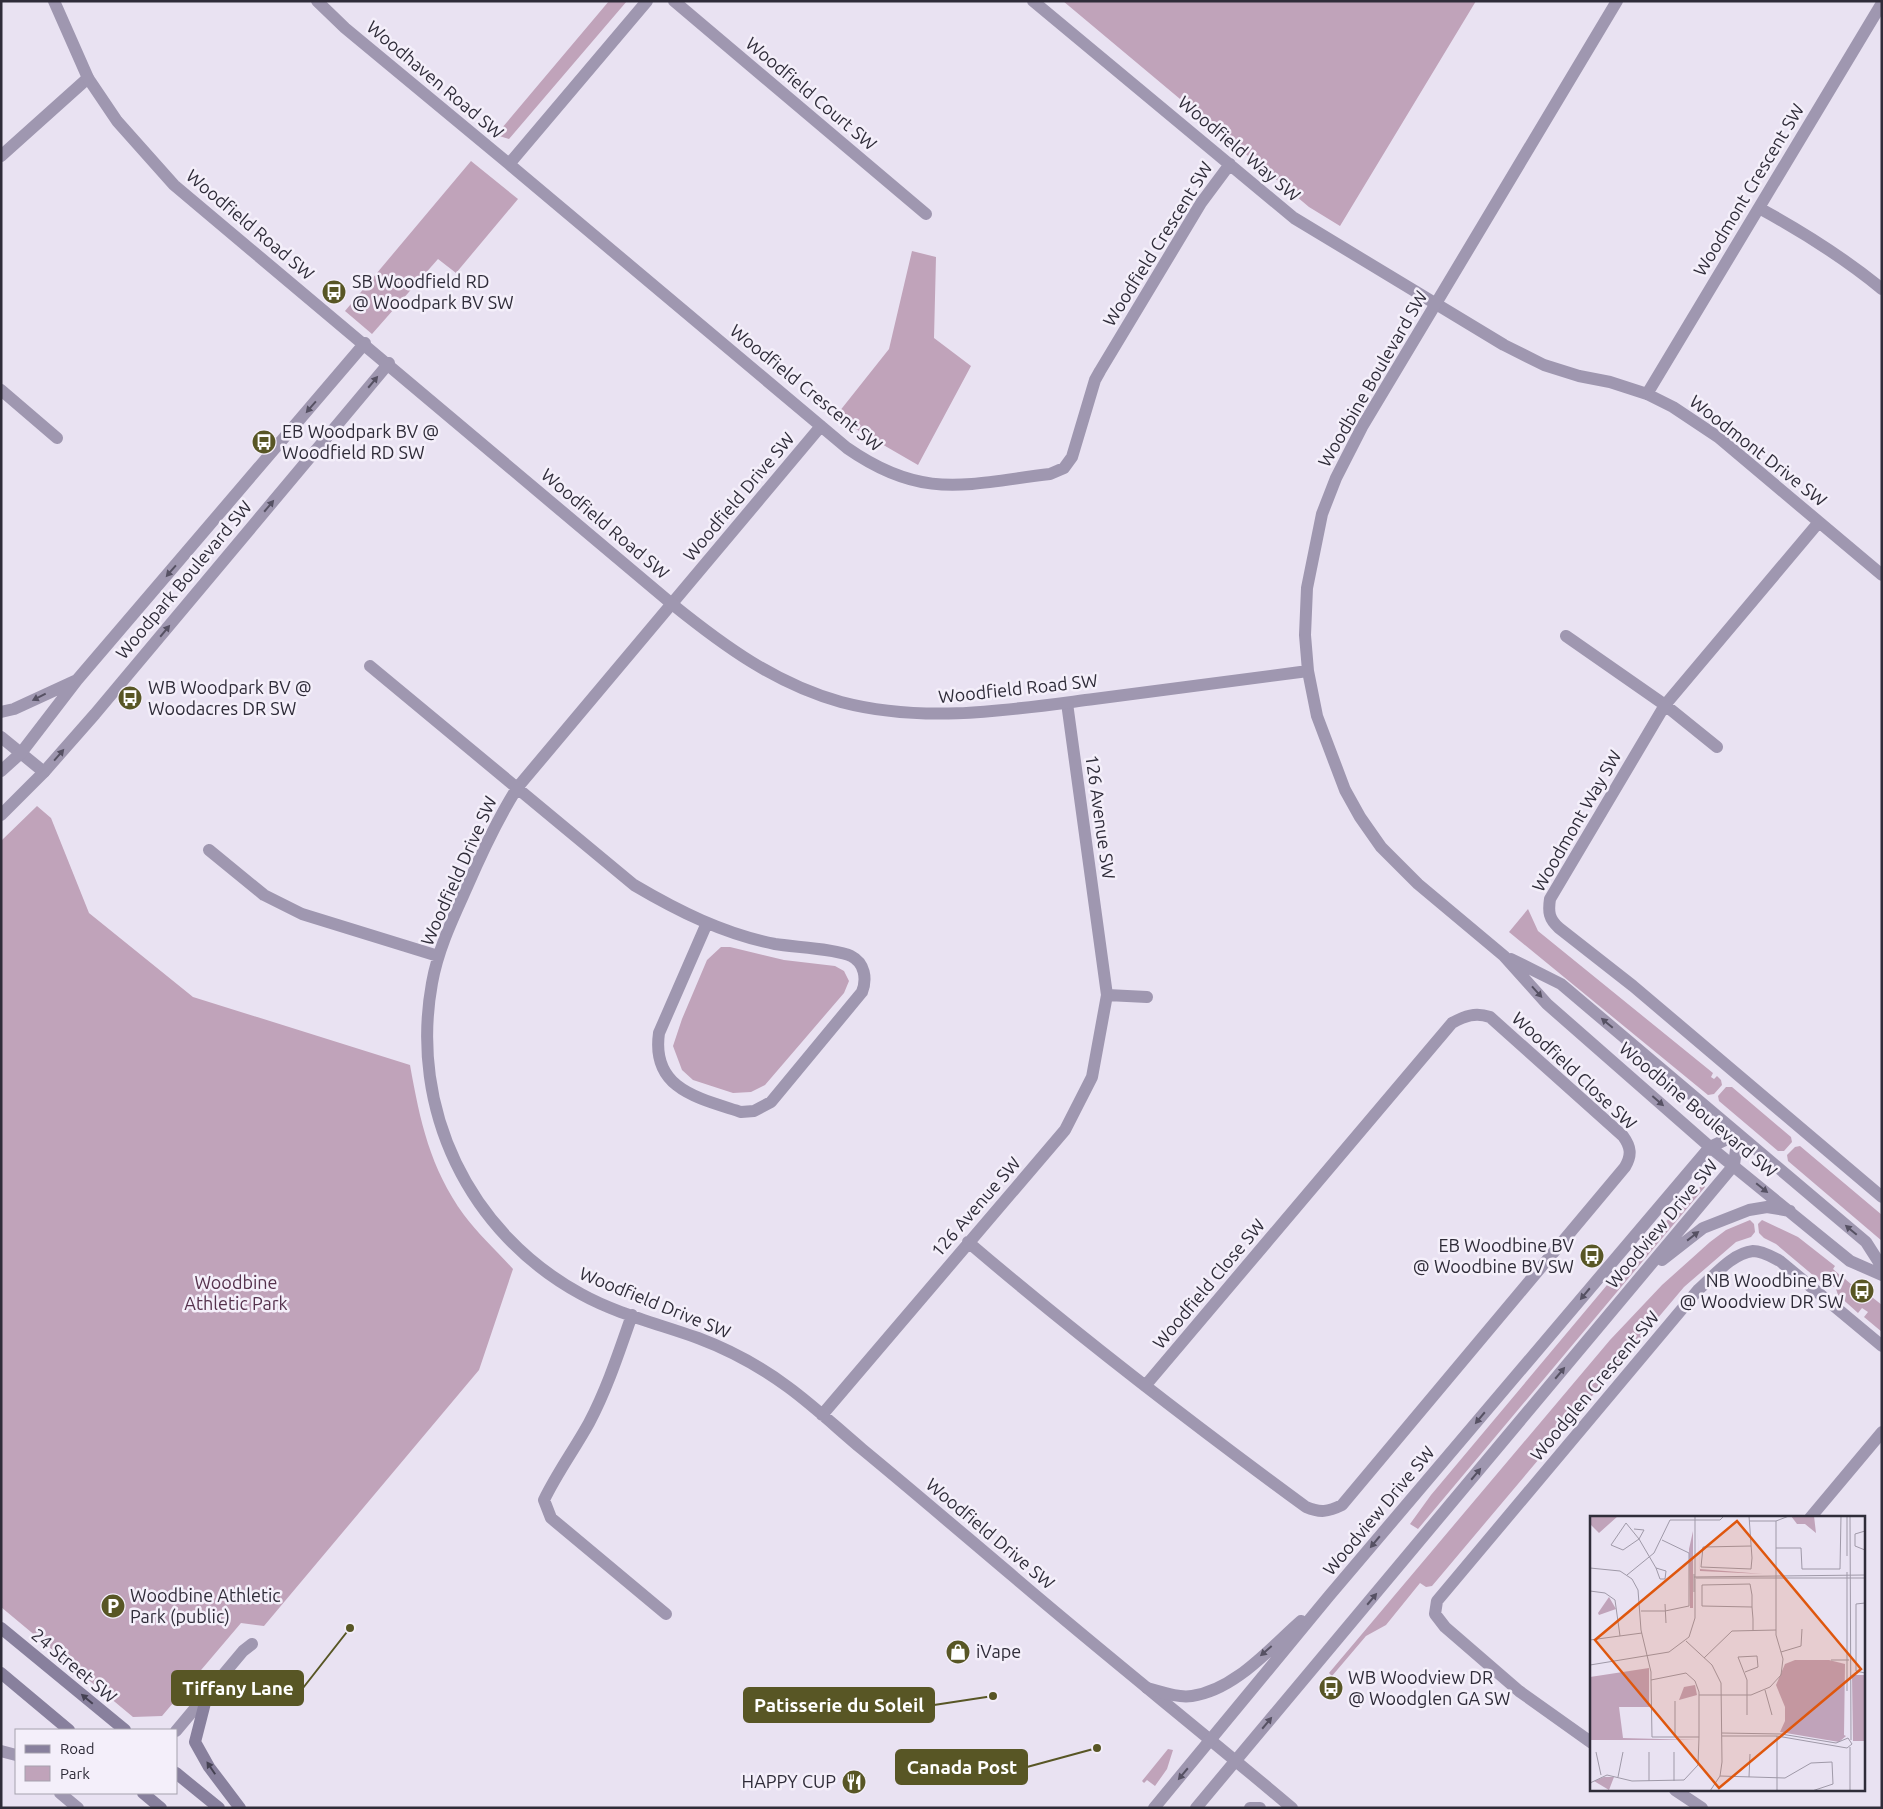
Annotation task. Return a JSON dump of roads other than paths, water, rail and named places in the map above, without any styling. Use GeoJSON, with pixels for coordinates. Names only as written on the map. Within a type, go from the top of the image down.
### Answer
{"type":"FeatureCollection","features":[{"type":"Feature","properties":{"kind":"main road","name":"24 Street SW"},"geometry":{"type":"LineString","coordinates":[[1,1628],[123,1729]]}},
{"type":"Feature","properties":{"kind":"main road"},"geometry":{"type":"LineString","coordinates":[[1,1673],[68,1729]]}},
{"type":"Feature","properties":{"kind":"main road"},"geometry":{"type":"LineString","coordinates":[[207,1696],[195,1742],[209,1767],[240,1808]]}},
{"type":"Feature","properties":{"kind":"main road"},"geometry":{"type":"LineString","coordinates":[[178,1775],[219,1808]]}},
{"type":"Feature","properties":{"kind":"main road"},"geometry":{"type":"LineString","coordinates":[[144,1794],[161,1808]]}},
{"type":"Feature","properties":{"kind":"street","name":"Woodfield Road SW"},"geometry":{"type":"LineString","coordinates":[[54,1],[88,78],[117,121],[174,185],[389,363],[672,604],[712,636],[766,672],[841,702],[884,710],[934,715],[964,715],[1308,671]]}},
{"type":"Feature","properties":{"kind":"street","name":"Woodhaven Road SW"},"geometry":{"type":"LineString","coordinates":[[317,1],[345,28],[509,164]]}},
{"type":"Feature","properties":{"kind":"street"},"geometry":{"type":"LineString","coordinates":[[509,164],[647,1]]}},
{"type":"Feature","properties":{"kind":"street","name":"Woodfield Court SW"},"geometry":{"type":"LineString","coordinates":[[674,1],[926,214]]}},
{"type":"Feature","properties":{"kind":"street","name":"Woodfield Way SW"},"geometry":{"type":"LineString","coordinates":[[1033,1],[1294,218],[1437,304]]}},
{"type":"Feature","properties":{"kind":"street","name":"Woodbine Boulevard SW"},"geometry":{"type":"LineString","coordinates":[[1617,1],[1362,427],[1336,478],[1322,514],[1307,588],[1306,636],[1308,671],[1317,716],[1329,754],[1345,790],[1360,817],[1381,847],[1418,884],[1504,956],[1547,1004],[1710,1147],[1791,1211],[1850,1261],[1882,1275]]}},
{"type":"Feature","properties":{"kind":"street","name":"Woodmont Crescent SW"},"geometry":{"type":"LineString","coordinates":[[1647,394],[1882,3]]}},
{"type":"Feature","properties":{"kind":"street"},"geometry":{"type":"LineString","coordinates":[[1,156],[88,78]]}},
{"type":"Feature","properties":{"kind":"street","name":"Woodfield Crescent SW"},"geometry":{"type":"LineString","coordinates":[[509,164],[821,426],[871,465],[893,475],[920,483],[950,486],[1058,472],[1072,457],[1095,380],[1201,203],[1230,164]]}},
{"type":"Feature","properties":{"kind":"street"},"geometry":{"type":"LineString","coordinates":[[1759,208],[1815,239],[1849,262],[1882,289]]}},
{"type":"Feature","properties":{"kind":"street","name":"Woodmont Drive SW"},"geometry":{"type":"LineString","coordinates":[[1437,304],[1504,345],[1544,365],[1647,394],[1673,407],[1718,437],[1882,575]]}},
{"type":"Feature","properties":{"kind":"street","name":"Woodpark Boulevard SW"},"geometry":{"type":"LineString","coordinates":[[1,771],[20,753],[77,680],[365,343]]}},
{"type":"Feature","properties":{"kind":"street","name":"Woodpark Boulevard SW"},"geometry":{"type":"LineString","coordinates":[[1,815],[44,772],[389,363]]}},
{"type":"Feature","properties":{"kind":"street"},"geometry":{"type":"LineString","coordinates":[[1,390],[57,438]]}},
{"type":"Feature","properties":{"kind":"street","name":"Woodfield Drive SW"},"geometry":{"type":"LineString","coordinates":[[821,426],[517,788],[496,822],[448,929],[438,956],[428,1014],[429,1072],[440,1124],[457,1168],[479,1204],[496,1227],[537,1266],[585,1296],[699,1339],[740,1357],[788,1387],[1292,1808]]}},
{"type":"Feature","properties":{"kind":"street","name":"Woodmont Way SW"},"geometry":{"type":"LineString","coordinates":[[1819,522],[1665,705],[1550,899],[1548,911],[1551,920],[1633,986],[1882,1197]]}},
{"type":"Feature","properties":{"kind":"street"},"geometry":{"type":"LineString","coordinates":[[1566,636],[1665,705],[1717,747]]}},
{"type":"Feature","properties":{"kind":"street"},"geometry":{"type":"LineString","coordinates":[[370,666],[634,885],[707,923],[774,944],[850,955],[856,959],[864,972],[862,992],[771,1102],[749,1112],[741,1112],[691,1095],[676,1086],[665,1074],[657,1049],[658,1032],[707,923]]}},
{"type":"Feature","properties":{"kind":"street"},"geometry":{"type":"LineString","coordinates":[[1,712],[14,709],[77,680]]}},
{"type":"Feature","properties":{"kind":"street","name":"126 Avenue SW"},"geometry":{"type":"LineString","coordinates":[[822,1415],[1065,1130],[1092,1076],[1107,995],[1067,703]]}},
{"type":"Feature","properties":{"kind":"street"},"geometry":{"type":"LineString","coordinates":[[1,737],[44,772]]}},
{"type":"Feature","properties":{"kind":"street"},"geometry":{"type":"LineString","coordinates":[[209,850],[264,895],[302,914],[438,956]]}},
{"type":"Feature","properties":{"kind":"street","name":"Woodbine Boulevard SW"},"geometry":{"type":"LineString","coordinates":[[1504,956],[1561,984],[1866,1242],[1882,1267]]}},
{"type":"Feature","properties":{"kind":"street"},"geometry":{"type":"LineString","coordinates":[[1107,995],[1147,997]]}},
{"type":"Feature","properties":{"kind":"street","name":"Woodfield Close SW"},"geometry":{"type":"LineString","coordinates":[[968,1242],[1054,1316],[1145,1386],[1306,1507],[1316,1512],[1330,1511],[1342,1504],[1625,1167],[1629,1160],[1628,1144],[1624,1136],[1490,1017],[1481,1014],[1467,1015],[1452,1024],[1145,1386]]}},
{"type":"Feature","properties":{"kind":"street","name":"Woodview Drive SW"},"geometry":{"type":"LineString","coordinates":[[1154,1808],[1329,1596],[1710,1147],[1738,1134]]}},
{"type":"Feature","properties":{"kind":"street","name":"Woodview Drive SW"},"geometry":{"type":"LineString","coordinates":[[1196,1808],[1734,1165],[1738,1134]]}},
{"type":"Feature","properties":{"kind":"street"},"geometry":{"type":"LineString","coordinates":[[1641,1277],[1703,1228],[1749,1210],[1766,1207],[1791,1211]]}},
{"type":"Feature","properties":{"kind":"street","name":"Woodglen Crescent SW"},"geometry":{"type":"LineString","coordinates":[[1590,1742],[1519,1691],[1444,1627],[1435,1614],[1437,1601],[1698,1290],[1735,1258],[1753,1251],[1764,1253],[1780,1261],[1882,1346]]}},
{"type":"Feature","properties":{"kind":"street"},"geometry":{"type":"LineString","coordinates":[[632,1315],[609,1379],[588,1424],[555,1477],[544,1500],[551,1518],[666,1614]]}},
{"type":"Feature","properties":{"kind":"street"},"geometry":{"type":"LineString","coordinates":[[1812,1516],[1882,1432]]}},
{"type":"Feature","properties":{"kind":"street"},"geometry":{"type":"LineString","coordinates":[[1147,1688],[1180,1696],[1192,1696],[1212,1691],[1241,1674],[1329,1596]]}},
{"type":"Feature","properties":{"kind":"street"},"geometry":{"type":"LineString","coordinates":[[177,1729],[207,1696],[242,1651],[252,1644]]}},
{"type":"Feature","properties":{"kind":"street"},"geometry":{"type":"LineString","coordinates":[[1,1751],[15,1755]]}},
{"type":"Feature","properties":{"kind":"street"},"geometry":{"type":"LineString","coordinates":[[1678,1792],[1702,1808]]}},
{"type":"Feature","properties":{"kind":"street"},"geometry":{"type":"LineString","coordinates":[[61,1794],[78,1808]]}},
{"type":"Feature","properties":{"kind":"street"},"geometry":{"type":"LineString","coordinates":[[1250,1808],[1260,1808]]}},
{"type":"Feature","properties":{"kind":"place","name":"SB Woodfield RD @ Woodpark BV SW"},"geometry":{"type":"Point","coordinates":[334,292]}},
{"type":"Feature","properties":{"kind":"place","name":"EB Woodpark BV @ Woodfield RD SW"},"geometry":{"type":"Point","coordinates":[264,442]}},
{"type":"Feature","properties":{"kind":"place","name":"WB Woodpark BV @ Woodacres DR SW"},"geometry":{"type":"Point","coordinates":[130,698]}},
{"type":"Feature","properties":{"kind":"place","name":"EB Woodbine BV @ Woodbine BV SW"},"geometry":{"type":"Point","coordinates":[1592,1256]}},
{"type":"Feature","properties":{"kind":"place","name":"NB Woodbine BV @ Woodview DR SW"},"geometry":{"type":"Point","coordinates":[1862,1291]}},
{"type":"Feature","properties":{"kind":"place","name":"Woodbine Athletic Park (public)"},"geometry":{"type":"Point","coordinates":[113,1606]}},
{"type":"Feature","properties":{"kind":"place","name":"Tiffany Lane"},"geometry":{"type":"Point","coordinates":[350,1628]}},
{"type":"Feature","properties":{"kind":"place","name":"iVape"},"geometry":{"type":"Point","coordinates":[958,1652]}},
{"type":"Feature","properties":{"kind":"place","name":"WB Woodview DR @ Woodglen GA SW"},"geometry":{"type":"Point","coordinates":[1331,1688]}},
{"type":"Feature","properties":{"kind":"place","name":"Patisserie du Soleil"},"geometry":{"type":"Point","coordinates":[993,1696]}},
{"type":"Feature","properties":{"kind":"place","name":"Canada Post"},"geometry":{"type":"Point","coordinates":[1097,1748]}},
{"type":"Feature","properties":{"kind":"place","name":"HAPPY CUP"},"geometry":{"type":"Point","coordinates":[854,1782]}},
{"type":"Feature","properties":{"kind":"park label","name":"Woodbine Athletic Park"},"geometry":{"type":"Point","coordinates":[236,1294]}}]}
